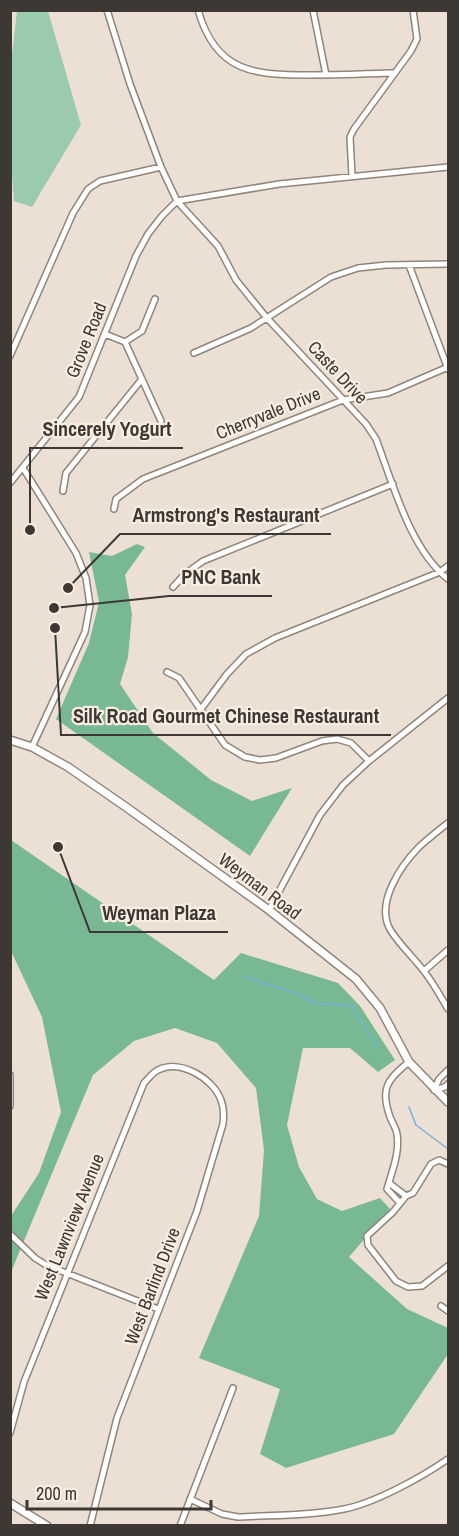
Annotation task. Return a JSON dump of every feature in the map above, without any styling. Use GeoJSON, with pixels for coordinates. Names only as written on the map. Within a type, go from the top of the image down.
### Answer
{"type":"FeatureCollection","features":[{"type":"Feature","properties":{"kind":"street","name":"Caste Drive"},"geometry":{"type":"LineString","coordinates":[[107,10],[130,84],[161,167],[176,199],[218,246],[236,280],[266,317],[366,424],[376,440],[419,547],[448,579]]}},
{"type":"Feature","properties":{"kind":"street"},"geometry":{"type":"LineString","coordinates":[[198,10],[205,30],[215,47],[246,70],[274,75],[394,73]]}},
{"type":"Feature","properties":{"kind":"street"},"geometry":{"type":"LineString","coordinates":[[313,10],[326,75]]}},
{"type":"Feature","properties":{"kind":"street"},"geometry":{"type":"LineString","coordinates":[[352,176],[350,137],[411,51],[417,39],[413,10]]}},
{"type":"Feature","properties":{"kind":"street"},"geometry":{"type":"LineString","coordinates":[[176,199],[279,184],[448,166]]}},
{"type":"Feature","properties":{"kind":"street"},"geometry":{"type":"LineString","coordinates":[[10,356],[74,213],[88,189],[100,181],[161,167]]}},
{"type":"Feature","properties":{"kind":"street","name":"Grove Road"},"geometry":{"type":"LineString","coordinates":[[10,483],[79,397],[136,256],[148,234],[176,199]]}},
{"type":"Feature","properties":{"kind":"street"},"geometry":{"type":"LineString","coordinates":[[194,353],[238,335],[331,277],[358,268],[448,264]]}},
{"type":"Feature","properties":{"kind":"street"},"geometry":{"type":"LineString","coordinates":[[409,265],[448,368]]}},
{"type":"Feature","properties":{"kind":"street"},"geometry":{"type":"LineString","coordinates":[[125,342],[142,331],[154,299]]}},
{"type":"Feature","properties":{"kind":"street"},"geometry":{"type":"LineString","coordinates":[[105,334],[125,342],[161,421]]}},
{"type":"Feature","properties":{"kind":"street","name":"Cherryvale Drive"},"geometry":{"type":"LineString","coordinates":[[114,509],[116,499],[143,479],[343,400],[388,393],[448,368]]}},
{"type":"Feature","properties":{"kind":"street"},"geometry":{"type":"LineString","coordinates":[[63,491],[66,473],[142,379]]}},
{"type":"Feature","properties":{"kind":"street"},"geometry":{"type":"LineString","coordinates":[[23,468],[76,553],[86,578],[90,604],[85,632],[32,747]]}},
{"type":"Feature","properties":{"kind":"street"},"geometry":{"type":"LineString","coordinates":[[173,587],[184,574],[203,561],[393,484]]}},
{"type":"Feature","properties":{"kind":"street"},"geometry":{"type":"LineString","coordinates":[[201,709],[227,674],[246,654],[275,638],[440,572],[448,566]]}},
{"type":"Feature","properties":{"kind":"street"},"geometry":{"type":"LineString","coordinates":[[167,672],[179,678],[225,745],[245,757],[260,760],[276,758],[322,741],[337,739],[351,743],[369,761]]}},
{"type":"Feature","properties":{"kind":"street"},"geometry":{"type":"LineString","coordinates":[[269,910],[320,815],[343,785],[369,761],[448,698]]}},
{"type":"Feature","properties":{"kind":"street","name":"Weyman Road"},"geometry":{"type":"LineString","coordinates":[[10,740],[32,747],[68,767],[126,807],[269,910],[356,979],[380,1008],[409,1062],[448,1102]]}},
{"type":"Feature","properties":{"kind":"street"},"geometry":{"type":"LineString","coordinates":[[448,823],[420,846],[408,860],[393,885],[386,903],[385,915],[390,930],[424,971],[448,1009]]}},
{"type":"Feature","properties":{"kind":"street"},"geometry":{"type":"LineString","coordinates":[[424,971],[448,950]]}},
{"type":"Feature","properties":{"kind":"street"},"geometry":{"type":"LineString","coordinates":[[400,1203],[387,1189],[396,1159],[397,1134],[389,1113],[385,1090],[392,1075],[409,1062]]}},
{"type":"Feature","properties":{"kind":"street","name":"West Lawnview Avenue"},"geometry":{"type":"LineString","coordinates":[[10,1433],[24,1382],[144,1083],[159,1069],[168,1067],[190,1071]]}},
{"type":"Feature","properties":{"kind":"street"},"geometry":{"type":"LineString","coordinates":[[434,1090],[439,1079],[448,1070]]}},
{"type":"Feature","properties":{"kind":"street","name":"West Barlind Drive"},"geometry":{"type":"LineString","coordinates":[[90,1526],[117,1418],[197,1211],[223,1124],[224,1113],[216,1090],[200,1076],[190,1071]]}},
{"type":"Feature","properties":{"kind":"street"},"geometry":{"type":"LineString","coordinates":[[10,1075],[10,1106]]}},
{"type":"Feature","properties":{"kind":"street"},"geometry":{"type":"LineString","coordinates":[[434,1090],[448,1084]]}},
{"type":"Feature","properties":{"kind":"street"},"geometry":{"type":"LineString","coordinates":[[448,1164],[439,1160],[431,1164],[413,1193],[406,1196],[393,1212],[367,1236],[368,1245],[396,1281],[408,1287],[422,1286],[448,1266]]}},
{"type":"Feature","properties":{"kind":"street"},"geometry":{"type":"LineString","coordinates":[[389,1183],[406,1196]]}},
{"type":"Feature","properties":{"kind":"street"},"geometry":{"type":"LineString","coordinates":[[10,1234],[35,1258],[66,1274],[158,1309]]}},
{"type":"Feature","properties":{"kind":"street"},"geometry":{"type":"LineString","coordinates":[[441,1306],[448,1311]]}},
{"type":"Feature","properties":{"kind":"street"},"geometry":{"type":"LineString","coordinates":[[180,1526],[233,1388]]}},
{"type":"Feature","properties":{"kind":"street"},"geometry":{"type":"LineString","coordinates":[[190,1499],[222,1514],[238,1517],[337,1510],[362,1504],[428,1473],[448,1460]]}},
{"type":"Feature","properties":{"kind":"street"},"geometry":{"type":"LineString","coordinates":[[10,1503],[47,1526]]}},
{"type":"Feature","properties":{"kind":"green space"},"geometry":{"type":"Polygon","coordinates":[[[17,11],[48,11],[81,125],[32,207],[14,201],[10,148],[10,72],[17,11]]]}},
{"type":"Feature","properties":{"kind":"green space"},"geometry":{"type":"Polygon","coordinates":[[[137,544],[145,547],[125,575],[132,614],[128,657],[120,684],[153,733],[211,780],[252,801],[292,788],[250,856],[56,719],[89,643],[99,602],[89,552],[112,556],[137,544]]]}},
{"type":"Feature","properties":{"kind":"green space"},"geometry":{"type":"Polygon","coordinates":[[[11,840],[214,980],[241,953],[338,983],[360,1006],[395,1060],[378,1072],[350,1048],[303,1048],[287,1125],[299,1167],[317,1199],[342,1211],[380,1198],[390,1209],[349,1257],[407,1309],[448,1328],[448,1354],[394,1434],[286,1468],[260,1454],[280,1389],[199,1358],[259,1216],[264,1150],[256,1088],[217,1043],[175,1028],[134,1041],[93,1075],[11,1272],[11,1216],[39,1173],[61,1112],[42,1017],[11,951],[11,840]]]}},
{"type":"Feature","properties":{"kind":"waterway"},"geometry":{"type":"LineString","coordinates":[[242,976],[295,993],[315,1003],[352,1006],[377,1047]]}},
{"type":"Feature","properties":{"kind":"waterway"},"geometry":{"type":"LineString","coordinates":[[409,1107],[416,1125],[448,1149]]}},
{"type":"Feature","properties":{"kind":"place","name":"Sincerely Yogurt"},"geometry":{"type":"Point","coordinates":[30,530]}},
{"type":"Feature","properties":{"kind":"place","name":"Armstrong's Restaurant"},"geometry":{"type":"Point","coordinates":[68,588]}},
{"type":"Feature","properties":{"kind":"place","name":"PNC Bank"},"geometry":{"type":"Point","coordinates":[54,608]}},
{"type":"Feature","properties":{"kind":"place","name":"Silk Road Gourmet Chinese Restaurant"},"geometry":{"type":"Point","coordinates":[55,628]}},
{"type":"Feature","properties":{"kind":"place","name":"Weyman Plaza"},"geometry":{"type":"Point","coordinates":[58,847]}}]}
